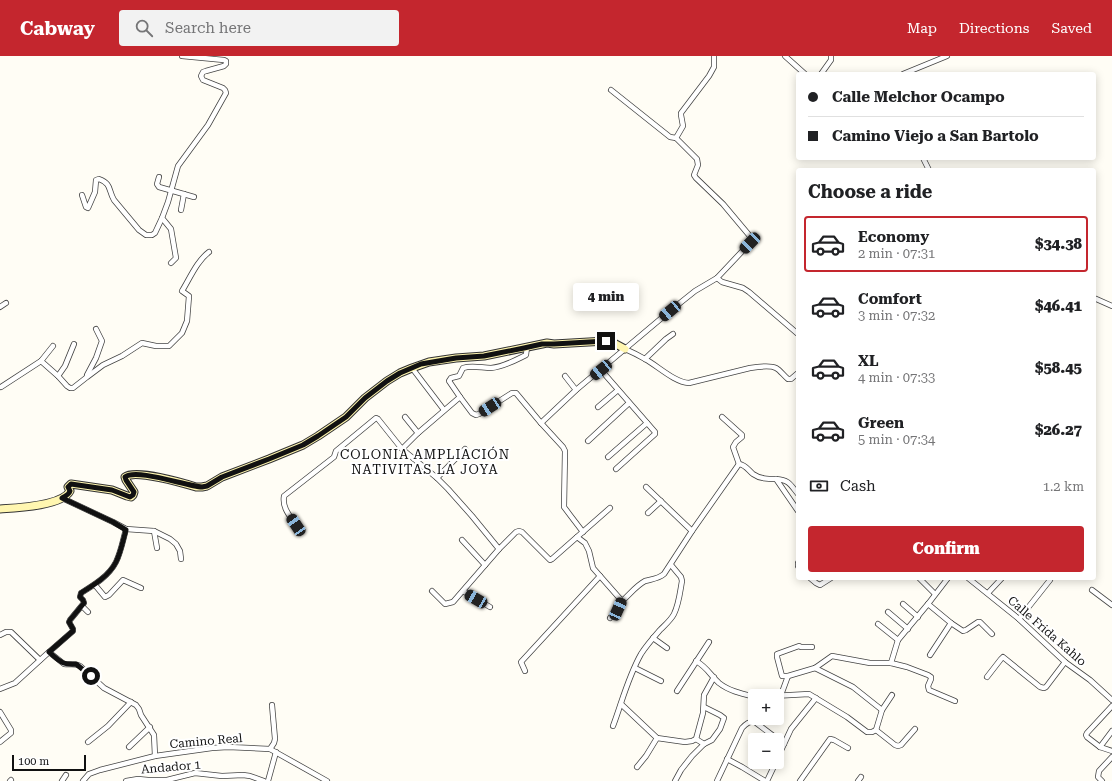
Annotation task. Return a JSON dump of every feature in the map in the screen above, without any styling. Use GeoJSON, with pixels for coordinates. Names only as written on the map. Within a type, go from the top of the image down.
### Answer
{"type":"FeatureCollection","features":[{"type":"Feature","properties":{"kind":"street"},"geometry":{"type":"LineString","coordinates":[[82,195],[86,207],[88,208],[95,192],[96,180],[102,180],[110,188],[114,200],[139,230],[146,235],[152,235],[155,233],[162,218],[178,166],[208,125],[226,93],[223,88],[203,80],[201,76],[201,74],[206,71],[224,66],[226,62],[224,60],[182,56]]}},
{"type":"Feature","properties":{"kind":"street"},"geometry":{"type":"LineString","coordinates":[[676,138],[683,126],[681,113],[709,76],[714,67],[714,56]]}},
{"type":"Feature","properties":{"kind":"street"},"geometry":{"type":"LineString","coordinates":[[785,56],[803,72]]}},
{"type":"Feature","properties":{"kind":"street"},"geometry":{"type":"LineString","coordinates":[[822,72],[831,60],[831,56]]}},
{"type":"Feature","properties":{"kind":"street"},"geometry":{"type":"LineString","coordinates":[[908,72],[947,56]]}},
{"type":"Feature","properties":{"kind":"street"},"geometry":{"type":"LineString","coordinates":[[541,422],[576,390],[695,291],[717,278],[750,243],[751,239],[723,204],[694,176],[698,165],[697,160],[676,138],[670,137],[611,90]]}},
{"type":"Feature","properties":{"kind":"street"},"geometry":{"type":"LineString","coordinates":[[159,177],[157,186],[194,197]]}},
{"type":"Feature","properties":{"kind":"street"},"geometry":{"type":"LineString","coordinates":[[180,210],[184,194]]}},
{"type":"Feature","properties":{"kind":"street"},"geometry":{"type":"LineString","coordinates":[[162,218],[171,229],[176,258],[171,264]]}},
{"type":"Feature","properties":{"kind":"street"},"geometry":{"type":"LineString","coordinates":[[41,362],[70,388],[73,388],[103,365],[122,356],[142,343],[156,346],[169,346],[182,333],[187,321],[189,296],[182,291],[201,261],[209,252]]}},
{"type":"Feature","properties":{"kind":"street"},"geometry":{"type":"LineString","coordinates":[[717,278],[722,282],[743,288],[749,292],[796,332]]}},
{"type":"Feature","properties":{"kind":"street"},"geometry":{"type":"LineString","coordinates":[[1096,299],[1112,306]]}},
{"type":"Feature","properties":{"kind":"street"},"geometry":{"type":"LineString","coordinates":[[0,307],[6,303]]}},
{"type":"Feature","properties":{"kind":"street"},"geometry":{"type":"LineString","coordinates":[[87,377],[102,341],[96,329]]}},
{"type":"Feature","properties":{"kind":"street"},"geometry":{"type":"LineString","coordinates":[[645,359],[673,334]]}},
{"type":"Feature","properties":{"kind":"street"},"geometry":{"type":"LineString","coordinates":[[0,509],[36,506],[62,498],[70,492],[68,487],[71,484],[112,490],[130,497],[134,492],[125,477],[130,474],[156,477],[196,487],[207,486],[222,477],[303,445],[346,417],[365,398],[387,381],[400,373],[429,362],[484,356],[542,344],[600,341],[612,342],[645,359],[684,383],[758,367],[776,368],[788,379],[796,374]]}},
{"type":"Feature","properties":{"kind":"street"},"geometry":{"type":"LineString","coordinates":[[58,376],[65,366],[74,344]]}},
{"type":"Feature","properties":{"kind":"street"},"geometry":{"type":"LineString","coordinates":[[0,388],[41,362],[54,346]]}},
{"type":"Feature","properties":{"kind":"street"},"geometry":{"type":"LineString","coordinates":[[527,347],[526,355],[524,356],[493,368],[463,368],[459,376],[451,378],[449,381],[472,413],[476,415],[512,393],[516,394],[563,447],[564,507],[584,532]]}},
{"type":"Feature","properties":{"kind":"street"},"geometry":{"type":"LineString","coordinates":[[412,368],[444,410]]}},
{"type":"Feature","properties":{"kind":"street"},"geometry":{"type":"LineString","coordinates":[[601,370],[655,434],[616,469]]}},
{"type":"Feature","properties":{"kind":"street"},"geometry":{"type":"LineString","coordinates":[[565,376],[576,390]]}},
{"type":"Feature","properties":{"kind":"street"},"geometry":{"type":"LineString","coordinates":[[598,407],[618,390]]}},
{"type":"Feature","properties":{"kind":"street"},"geometry":{"type":"LineString","coordinates":[[402,449],[418,433],[460,397]]}},
{"type":"Feature","properties":{"kind":"street"},"geometry":{"type":"LineString","coordinates":[[588,441],[630,403]]}},
{"type":"Feature","properties":{"kind":"street"},"geometry":{"type":"LineString","coordinates":[[722,416],[742,435],[734,447],[739,464]]}},
{"type":"Feature","properties":{"kind":"street"},"geometry":{"type":"LineString","coordinates":[[405,417],[418,433]]}},
{"type":"Feature","properties":{"kind":"street"},"geometry":{"type":"LineString","coordinates":[[296,525],[285,508],[283,501],[284,496],[334,457],[336,451],[376,418],[402,449],[437,478],[472,516],[499,549]]}},
{"type":"Feature","properties":{"kind":"street"},"geometry":{"type":"LineString","coordinates":[[608,457],[647,423]]}},
{"type":"Feature","properties":{"kind":"street"},"geometry":{"type":"LineString","coordinates":[[437,478],[465,449]]}},
{"type":"Feature","properties":{"kind":"street"},"geometry":{"type":"LineString","coordinates":[[739,464],[743,465],[758,477],[785,480],[796,492]]}},
{"type":"Feature","properties":{"kind":"street"},"geometry":{"type":"LineString","coordinates":[[610,618],[618,609],[622,601],[641,584],[664,574],[739,464]]}},
{"type":"Feature","properties":{"kind":"street"},"geometry":{"type":"LineString","coordinates":[[776,479],[796,508]]}},
{"type":"Feature","properties":{"kind":"street"},"geometry":{"type":"LineString","coordinates":[[646,487],[692,531]]}},
{"type":"Feature","properties":{"kind":"street"},"geometry":{"type":"LineString","coordinates":[[62,498],[113,522],[126,530],[154,531],[170,539],[176,544],[180,551],[181,559]]}},
{"type":"Feature","properties":{"kind":"street"},"geometry":{"type":"LineString","coordinates":[[648,513],[661,501]]}},
{"type":"Feature","properties":{"kind":"street"},"geometry":{"type":"LineString","coordinates":[[432,591],[446,604],[453,602],[499,549],[516,532],[519,531],[522,532],[550,560],[610,508]]}},
{"type":"Feature","properties":{"kind":"street"},"geometry":{"type":"LineString","coordinates":[[0,690],[15,683],[73,631],[69,622],[84,603],[80,597],[81,593],[95,585],[116,563],[126,530]]}},
{"type":"Feature","properties":{"kind":"street"},"geometry":{"type":"LineString","coordinates":[[154,531],[157,548]]}},
{"type":"Feature","properties":{"kind":"street"},"geometry":{"type":"LineString","coordinates":[[577,537],[585,543],[592,557],[592,565],[622,601]]}},
{"type":"Feature","properties":{"kind":"street"},"geometry":{"type":"LineString","coordinates":[[462,540],[485,565]]}},
{"type":"Feature","properties":{"kind":"street"},"geometry":{"type":"LineString","coordinates":[[613,726],[622,704],[623,694],[641,654],[653,638],[670,621],[678,605],[682,581],[681,577],[671,565]]}},
{"type":"Feature","properties":{"kind":"street"},"geometry":{"type":"LineString","coordinates":[[525,671],[521,662],[600,576]]}},
{"type":"Feature","properties":{"kind":"street"},"geometry":{"type":"LineString","coordinates":[[95,585],[105,597],[109,595],[123,580],[141,588]]}},
{"type":"Feature","properties":{"kind":"street"},"geometry":{"type":"LineString","coordinates":[[812,580],[816,584],[820,585],[827,580]]}},
{"type":"Feature","properties":{"kind":"street"},"geometry":{"type":"LineString","coordinates":[[921,580],[935,594]]}},
{"type":"Feature","properties":{"kind":"street"},"geometry":{"type":"LineString","coordinates":[[891,663],[898,640],[946,580]]}},
{"type":"Feature","properties":{"kind":"street","name":"Calle Frida Kahlo"},"geometry":{"type":"LineString","coordinates":[[973,580],[1019,619],[1065,662],[1090,680],[1112,700]]}},
{"type":"Feature","properties":{"kind":"street"},"geometry":{"type":"LineString","coordinates":[[988,593],[1000,580]]}},
{"type":"Feature","properties":{"kind":"street"},"geometry":{"type":"LineString","coordinates":[[1019,619],[1050,580]]}},
{"type":"Feature","properties":{"kind":"street"},"geometry":{"type":"LineString","coordinates":[[1092,590],[1112,605]]}},
{"type":"Feature","properties":{"kind":"street"},"geometry":{"type":"LineString","coordinates":[[463,591],[490,606]]}},
{"type":"Feature","properties":{"kind":"street"},"geometry":{"type":"LineString","coordinates":[[903,604],[918,617]]}},
{"type":"Feature","properties":{"kind":"street"},"geometry":{"type":"LineString","coordinates":[[928,604],[963,631],[980,622],[992,634]]}},
{"type":"Feature","properties":{"kind":"street"},"geometry":{"type":"LineString","coordinates":[[82,606],[88,612]]}},
{"type":"Feature","properties":{"kind":"street"},"geometry":{"type":"LineString","coordinates":[[888,612],[908,628]]}},
{"type":"Feature","properties":{"kind":"street"},"geometry":{"type":"LineString","coordinates":[[930,655],[951,623]]}},
{"type":"Feature","properties":{"kind":"street"},"geometry":{"type":"LineString","coordinates":[[878,624],[898,640]]}},
{"type":"Feature","properties":{"kind":"street"},"geometry":{"type":"LineString","coordinates":[[0,635],[6,632],[11,632],[40,660]]}},
{"type":"Feature","properties":{"kind":"street"},"geometry":{"type":"LineString","coordinates":[[653,638],[667,648]]}},
{"type":"Feature","properties":{"kind":"street"},"geometry":{"type":"LineString","coordinates":[[677,691],[709,642]]}},
{"type":"Feature","properties":{"kind":"street"},"geometry":{"type":"LineString","coordinates":[[812,647],[799,646],[777,654],[782,676],[788,676],[815,668],[832,656],[870,663],[891,663],[907,667],[931,677],[928,686],[929,690],[955,701]]}},
{"type":"Feature","properties":{"kind":"street"},"geometry":{"type":"LineString","coordinates":[[49,652],[64,664],[76,664],[80,666],[104,688],[136,705],[154,735],[155,756]]}},
{"type":"Feature","properties":{"kind":"street"},"geometry":{"type":"LineString","coordinates":[[987,677],[1003,657],[1040,687],[1044,688],[1065,662]]}},
{"type":"Feature","properties":{"kind":"street"},"geometry":{"type":"LineString","coordinates":[[696,661],[703,665],[720,684],[726,688],[748,695]]}},
{"type":"Feature","properties":{"kind":"street"},"geometry":{"type":"LineString","coordinates":[[635,668],[661,681]]}},
{"type":"Feature","properties":{"kind":"street"},"geometry":{"type":"LineString","coordinates":[[815,668],[853,687],[882,710]]}},
{"type":"Feature","properties":{"kind":"street"},"geometry":{"type":"LineString","coordinates":[[783,689],[788,676]]}},
{"type":"Feature","properties":{"kind":"street"},"geometry":{"type":"LineString","coordinates":[[696,739],[704,707],[704,695],[714,677]]}},
{"type":"Feature","properties":{"kind":"street"},"geometry":{"type":"LineString","coordinates":[[784,695],[809,694],[847,717],[867,732],[876,730]]}},
{"type":"Feature","properties":{"kind":"street"},"geometry":{"type":"LineString","coordinates":[[876,730],[882,710],[892,695]]}},
{"type":"Feature","properties":{"kind":"street"},"geometry":{"type":"LineString","coordinates":[[784,744],[791,729],[816,698]]}},
{"type":"Feature","properties":{"kind":"street"},"geometry":{"type":"LineString","coordinates":[[88,742],[108,726],[131,702]]}},
{"type":"Feature","properties":{"kind":"street"},"geometry":{"type":"LineString","coordinates":[[622,704],[657,738],[685,742],[696,739]]}},
{"type":"Feature","properties":{"kind":"street"},"geometry":{"type":"LineString","coordinates":[[270,749],[275,739],[272,705]]}},
{"type":"Feature","properties":{"kind":"street"},"geometry":{"type":"LineString","coordinates":[[1112,706],[1086,735],[1100,747],[1112,752]]}},
{"type":"Feature","properties":{"kind":"street"},"geometry":{"type":"LineString","coordinates":[[675,781],[692,756],[704,744],[712,740],[720,729],[724,718],[704,707]]}},
{"type":"Feature","properties":{"kind":"street"},"geometry":{"type":"LineString","coordinates":[[0,712],[11,730],[11,733],[0,742]]}},
{"type":"Feature","properties":{"kind":"street"},"geometry":{"type":"LineString","coordinates":[[717,781],[742,728],[748,722],[755,722],[770,733]]}},
{"type":"Feature","properties":{"kind":"street"},"geometry":{"type":"LineString","coordinates":[[129,747],[150,727]]}},
{"type":"Feature","properties":{"kind":"street"},"geometry":{"type":"LineString","coordinates":[[876,730],[898,746],[901,745],[915,729]]}},
{"type":"Feature","properties":{"kind":"street"},"geometry":{"type":"LineString","coordinates":[[1100,747],[1112,731]]}},
{"type":"Feature","properties":{"kind":"street"},"geometry":{"type":"LineString","coordinates":[[637,767],[657,738]]}},
{"type":"Feature","properties":{"kind":"street"},"geometry":{"type":"LineString","coordinates":[[696,739],[704,744]]}},
{"type":"Feature","properties":{"kind":"street"},"geometry":{"type":"LineString","coordinates":[[800,781],[830,739],[848,748]]}},
{"type":"Feature","properties":{"kind":"street","name":"Camino Real"},"geometry":{"type":"LineString","coordinates":[[83,781],[89,774],[100,770],[155,756],[228,747],[270,749],[327,781]]}},
{"type":"Feature","properties":{"kind":"street"},"geometry":{"type":"LineString","coordinates":[[268,781],[276,752]]}},
{"type":"Feature","properties":{"kind":"street"},"geometry":{"type":"LineString","coordinates":[[1102,781],[1099,779],[1099,771],[1112,757]]}},
{"type":"Feature","properties":{"kind":"street"},"geometry":{"type":"LineString","coordinates":[[727,760],[766,781],[772,769]]}},
{"type":"Feature","properties":{"kind":"street","name":"Andador 1"},"geometry":{"type":"LineString","coordinates":[[126,781],[138,779],[167,780],[195,772],[222,776],[243,775],[264,781]]}},
{"type":"Feature","properties":{"kind":"street"},"geometry":{"type":"LineString","coordinates":[[62,781],[66,775]]}},
{"type":"Feature","properties":{"kind":"district","name":"COLONIA AMPLIACIÓN NATIVITAS LA JOYA"},"geometry":{"type":"Point","coordinates":[425,462]}},
{"type":"Feature","properties":{"kind":"route"},"geometry":{"type":"LineString","coordinates":[[91,676],[80,666],[76,664],[64,664],[49,652],[73,631],[69,622],[84,603],[80,597],[81,593],[95,585],[116,563],[126,530],[113,522],[62,498],[70,492],[68,487],[69,485],[103,488],[130,497],[134,492],[125,477],[130,474],[156,477],[196,487],[207,486],[222,477],[303,445],[333,427],[346,417],[365,398],[387,381],[400,373],[421,364],[456,358],[484,356],[547,343],[554,344],[606,341]]}}]}
